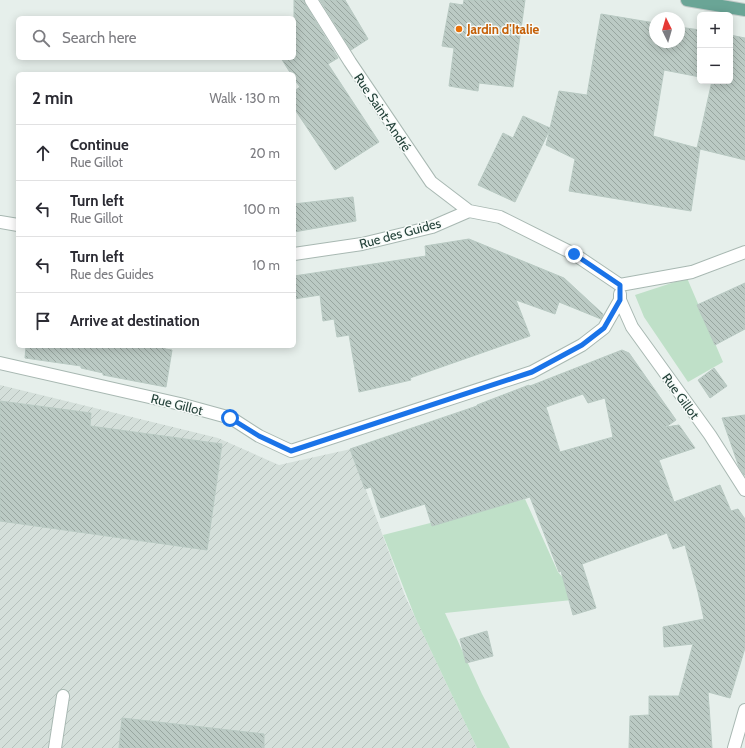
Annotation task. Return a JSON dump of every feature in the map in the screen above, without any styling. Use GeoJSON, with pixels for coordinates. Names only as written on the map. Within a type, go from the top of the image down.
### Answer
{"type":"FeatureCollection","features":[{"type":"Feature","properties":{"kind":"main road"},"geometry":{"type":"LineString","coordinates":[[687,0],[745,10]]}},
{"type":"Feature","properties":{"kind":"street","name":"Rue Saint-André"},"geometry":{"type":"LineString","coordinates":[[312,0],[350,62],[431,182],[469,211]]}},
{"type":"Feature","properties":{"kind":"street","name":"Rue des Guides"},"geometry":{"type":"LineString","coordinates":[[296,254],[362,244],[432,227],[469,211]]}},
{"type":"Feature","properties":{"kind":"street"},"geometry":{"type":"LineString","coordinates":[[469,211],[500,217],[574,254],[620,285],[692,272],[745,252]]}},
{"type":"Feature","properties":{"kind":"street"},"geometry":{"type":"LineString","coordinates":[[0,222],[16,225]]}},
{"type":"Feature","properties":{"kind":"street","name":"Rue Gillot"},"geometry":{"type":"LineString","coordinates":[[620,285],[620,300],[632,327],[710,435],[745,490]]}},
{"type":"Feature","properties":{"kind":"street","name":"Rue Gillot"},"geometry":{"type":"LineString","coordinates":[[0,363],[180,404],[230,418],[259,436],[291,451],[532,372],[582,345],[604,328],[620,300]]}},
{"type":"Feature","properties":{"kind":"street"},"geometry":{"type":"LineString","coordinates":[[55,748],[62,696]]}},
{"type":"Feature","properties":{"kind":"street"},"geometry":{"type":"LineString","coordinates":[[734,748],[745,710]]}},
{"type":"Feature","properties":{"kind":"shaded area"},"geometry":{"type":"Polygon","coordinates":[[[0,385],[218,438],[279,465],[351,449],[405,596],[477,748],[0,748],[0,385]]]}},
{"type":"Feature","properties":{"kind":"green space"},"geometry":{"type":"Polygon","coordinates":[[[687,278],[723,362],[688,382],[644,317],[635,295],[687,278]]]}},
{"type":"Feature","properties":{"kind":"green space"},"geometry":{"type":"Polygon","coordinates":[[[525,499],[558,572],[582,599],[445,613],[482,694],[510,748],[477,748],[415,617],[383,535],[525,499]]]}},
{"type":"Feature","properties":{"kind":"building"},"geometry":{"type":"Polygon","coordinates":[[[294,0],[304,0],[338,58],[328,64],[379,142],[335,170],[296,111],[296,90],[300,87],[296,82],[296,72],[290,72],[282,60],[296,60],[296,16],[294,16],[294,0]]]}},
{"type":"Feature","properties":{"kind":"building"},"geometry":{"type":"Polygon","coordinates":[[[320,0],[345,0],[368,39],[351,50],[320,0]]]}},
{"type":"Feature","properties":{"kind":"building"},"geometry":{"type":"Polygon","coordinates":[[[464,0],[525,0],[513,87],[479,83],[478,91],[449,86],[454,48],[442,46],[450,3],[463,5],[464,0]]]}},
{"type":"Feature","properties":{"kind":"building"},"geometry":{"type":"Polygon","coordinates":[[[601,14],[649,22],[649,48],[685,48],[685,28],[697,30],[697,76],[664,70],[653,136],[697,148],[711,84],[733,84],[733,36],[745,38],[745,160],[700,149],[691,211],[569,191],[575,159],[546,145],[550,129],[515,202],[478,185],[503,133],[513,138],[523,116],[550,128],[559,91],[587,95],[601,14]]]}},
{"type":"Feature","properties":{"kind":"building"},"geometry":{"type":"Polygon","coordinates":[[[353,197],[356,221],[296,232],[296,204],[353,197]]]}},
{"type":"Feature","properties":{"kind":"building"},"geometry":{"type":"Polygon","coordinates":[[[469,239],[564,278],[603,314],[601,319],[559,302],[555,314],[516,300],[530,336],[410,378],[411,380],[359,392],[349,335],[337,337],[334,319],[323,321],[320,295],[296,299],[296,276],[426,256],[425,246],[469,239]]]}},
{"type":"Feature","properties":{"kind":"building"},"geometry":{"type":"Polygon","coordinates":[[[745,283],[745,329],[715,345],[697,305],[745,283]]]}},
{"type":"Feature","properties":{"kind":"building"},"geometry":{"type":"Polygon","coordinates":[[[26,348],[165,348],[172,350],[166,387],[103,375],[103,373],[81,368],[81,366],[25,358],[26,348]]]}},
{"type":"Feature","properties":{"kind":"building"},"geometry":{"type":"Polygon","coordinates":[[[622,350],[629,353],[676,420],[666,427],[679,425],[695,448],[659,460],[674,502],[720,485],[731,511],[738,509],[745,519],[745,648],[730,698],[708,692],[712,748],[629,748],[630,716],[649,715],[649,696],[679,696],[693,644],[664,647],[663,627],[704,619],[685,545],[673,549],[667,533],[582,564],[596,608],[573,615],[561,571],[559,572],[530,497],[432,526],[425,504],[381,518],[371,487],[365,489],[350,449],[477,406],[529,385],[530,386],[622,350]],[[583,394],[546,407],[560,452],[613,437],[605,398],[588,403],[583,394]]]}},
{"type":"Feature","properties":{"kind":"building"},"geometry":{"type":"Polygon","coordinates":[[[714,368],[727,386],[710,398],[698,380],[714,368]]]}},
{"type":"Feature","properties":{"kind":"building"},"geometry":{"type":"Polygon","coordinates":[[[0,401],[91,413],[90,426],[222,444],[207,550],[0,521],[0,401]]]}},
{"type":"Feature","properties":{"kind":"building"},"geometry":{"type":"Polygon","coordinates":[[[745,415],[744,475],[739,467],[722,418],[745,415]]]}},
{"type":"Feature","properties":{"kind":"building"},"geometry":{"type":"Polygon","coordinates":[[[487,631],[493,656],[466,663],[460,639],[487,631]]]}},
{"type":"Feature","properties":{"kind":"building"},"geometry":{"type":"Polygon","coordinates":[[[122,718],[264,734],[264,748],[119,748],[122,718]]]}},
{"type":"Feature","properties":{"kind":"place","name":"Jardin d'Italie"},"geometry":{"type":"Point","coordinates":[459,29]}},
{"type":"Feature","properties":{"kind":"route"},"geometry":{"type":"LineString","coordinates":[[230,418],[259,436],[291,451],[532,372],[582,345],[604,328],[620,300],[620,285],[574,254]]}}]}
